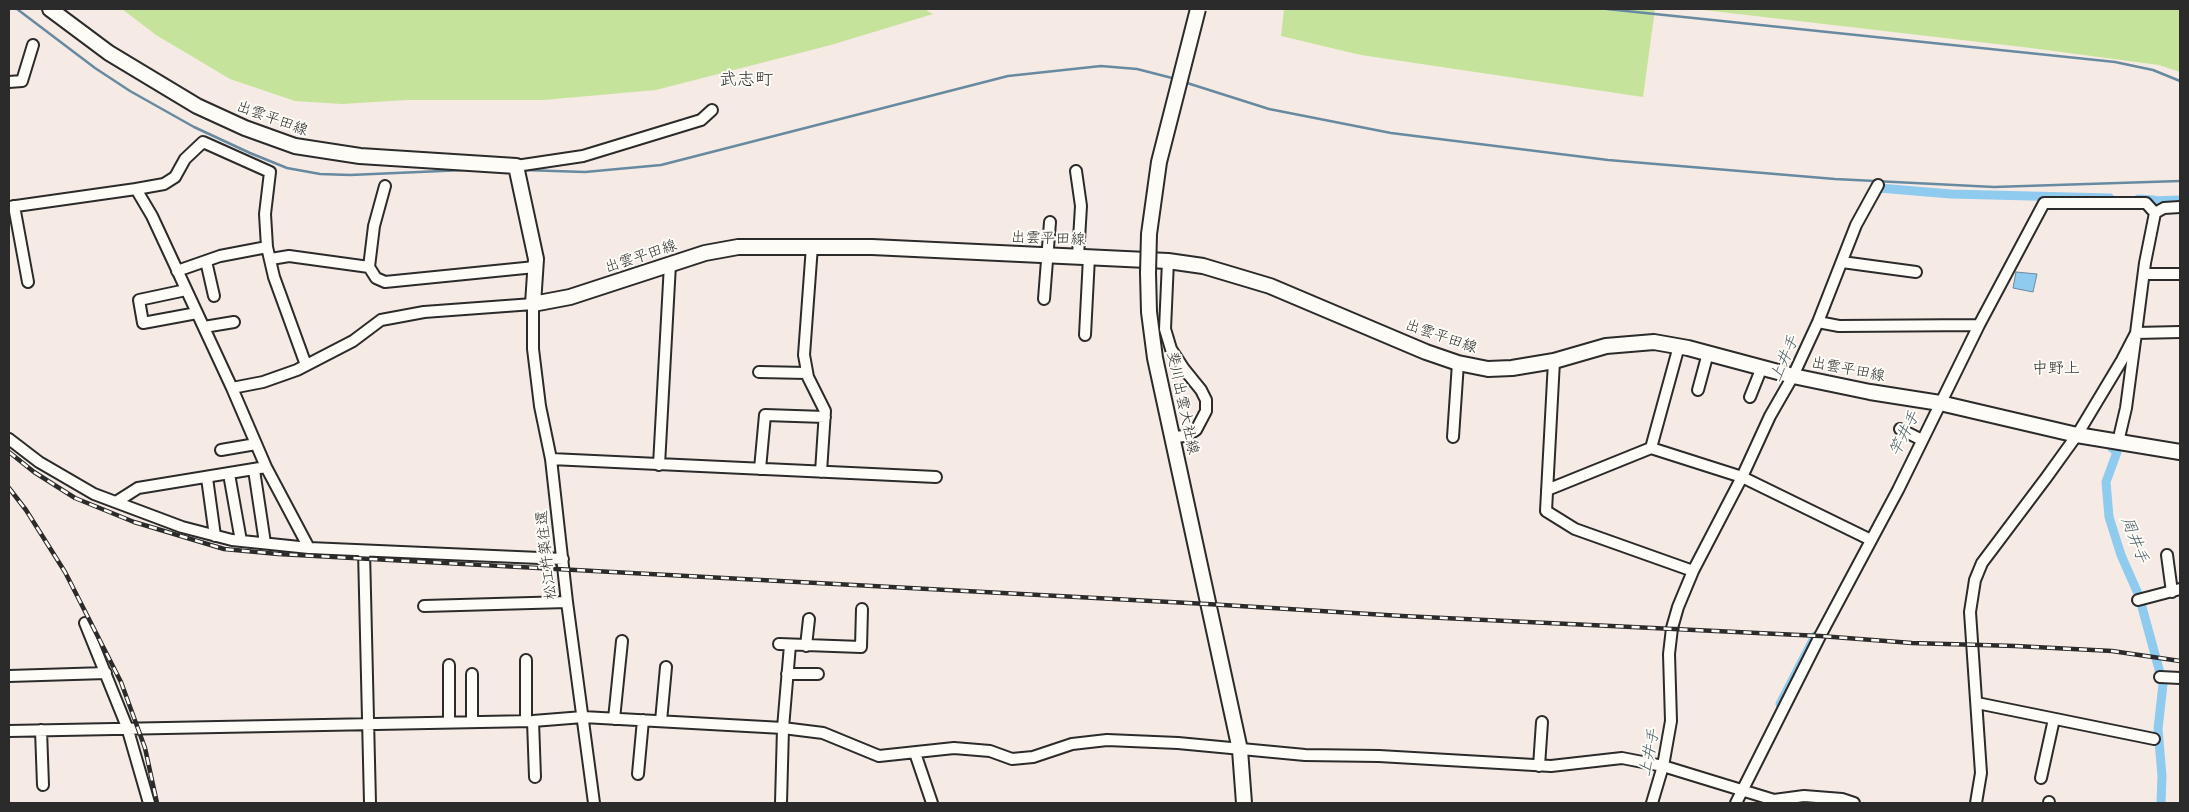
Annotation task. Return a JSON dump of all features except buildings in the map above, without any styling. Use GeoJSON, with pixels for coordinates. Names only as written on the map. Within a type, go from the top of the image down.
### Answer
{"type":"FeatureCollection","features":[{"type":"Feature","properties":{"kind":"main road","name":"出雲平田線"},"geometry":{"type":"LineString","coordinates":[[50,9],[117,57],[198,106],[245,128],[295,146],[360,156],[516,170]]}},
{"type":"Feature","properties":{"kind":"main road","name":"斐川出雲大社線"},"geometry":{"type":"LineString","coordinates":[[1198,9],[1158,162],[1149,234],[1149,312],[1155,358],[1240,750],[1244,803]]}},
{"type":"Feature","properties":{"kind":"main road"},"geometry":{"type":"LineString","coordinates":[[516,170],[536,259],[533,304]]}},
{"type":"Feature","properties":{"kind":"main road","name":"出雲平田線"},"geometry":{"type":"LineString","coordinates":[[533,304],[570,297],[705,253],[738,246],[812,246],[1168,261],[1203,266],[1270,286],[1426,352],[1458,363],[1488,369],[1512,368],[1554,361],[1606,346],[1630,342],[1654,342],[1680,346],[1793,376],[1870,392],[1940,403],[2077,435],[2180,452]]}},
{"type":"Feature","properties":{"kind":"street"},"geometry":{"type":"LineString","coordinates":[[9,82],[22,81],[33,45]]}},
{"type":"Feature","properties":{"kind":"street"},"geometry":{"type":"LineString","coordinates":[[516,170],[583,156],[701,120],[712,110]]}},
{"type":"Feature","properties":{"kind":"street"},"geometry":{"type":"LineString","coordinates":[[28,282],[11,206],[164,184],[175,177],[185,159],[203,142],[270,172],[266,214],[267,247],[274,277],[306,365]]}},
{"type":"Feature","properties":{"kind":"street"},"geometry":{"type":"LineString","coordinates":[[1076,171],[1081,206],[1084,257],[1085,335]]}},
{"type":"Feature","properties":{"kind":"street"},"geometry":{"type":"LineString","coordinates":[[1652,803],[1663,766],[1671,721],[1669,654],[1672,628],[1678,607],[1693,571],[1742,477],[1770,416],[1793,376],[1818,322],[1856,225],[1878,185]]}},
{"type":"Feature","properties":{"kind":"street"},"geometry":{"type":"LineString","coordinates":[[385,186],[374,226],[369,267],[376,278],[385,282],[536,267]]}},
{"type":"Feature","properties":{"kind":"street"},"geometry":{"type":"LineString","coordinates":[[136,189],[152,216],[204,327],[266,467],[309,548]]}},
{"type":"Feature","properties":{"kind":"street"},"geometry":{"type":"LineString","coordinates":[[1736,803],[1815,645],[1922,440],[1979,324],[2044,203],[2146,203],[2155,213]]}},
{"type":"Feature","properties":{"kind":"street"},"geometry":{"type":"LineString","coordinates":[[2118,442],[2126,408],[2146,254],[2155,213],[2164,208],[2180,207]]}},
{"type":"Feature","properties":{"kind":"street"},"geometry":{"type":"LineString","coordinates":[[1044,299],[1050,222]]}},
{"type":"Feature","properties":{"kind":"street"},"geometry":{"type":"LineString","coordinates":[[812,246],[804,355],[807,373],[825,411],[822,472]]}},
{"type":"Feature","properties":{"kind":"street"},"geometry":{"type":"LineString","coordinates":[[177,272],[220,256],[267,247]]}},
{"type":"Feature","properties":{"kind":"street"},"geometry":{"type":"LineString","coordinates":[[270,258],[289,256],[369,267]]}},
{"type":"Feature","properties":{"kind":"street"},"geometry":{"type":"LineString","coordinates":[[206,261],[214,296]]}},
{"type":"Feature","properties":{"kind":"street"},"geometry":{"type":"LineString","coordinates":[[1168,261],[1165,329],[1171,349],[1201,390],[1206,400],[1206,411],[1196,430],[1186,436],[1173,437]]}},
{"type":"Feature","properties":{"kind":"street"},"geometry":{"type":"LineString","coordinates":[[1842,262],[1916,272]]}},
{"type":"Feature","properties":{"kind":"street"},"geometry":{"type":"LineString","coordinates":[[659,465],[670,264]]}},
{"type":"Feature","properties":{"kind":"street"},"geometry":{"type":"LineString","coordinates":[[2144,274],[2180,274]]}},
{"type":"Feature","properties":{"kind":"street"},"geometry":{"type":"LineString","coordinates":[[186,290],[139,300],[143,323],[197,313]]}},
{"type":"Feature","properties":{"kind":"street"},"geometry":{"type":"LineString","coordinates":[[232,388],[263,382],[306,365],[353,340],[381,320],[424,312],[533,304]]}},
{"type":"Feature","properties":{"kind":"street","name":"松江杵築往還"},"geometry":{"type":"LineString","coordinates":[[533,304],[533,349],[540,406],[551,459],[567,602],[594,803]]}},
{"type":"Feature","properties":{"kind":"street"},"geometry":{"type":"LineString","coordinates":[[204,327],[234,322]]}},
{"type":"Feature","properties":{"kind":"street"},"geometry":{"type":"LineString","coordinates":[[1818,322],[1839,326],[1979,324]]}},
{"type":"Feature","properties":{"kind":"street"},"geometry":{"type":"LineString","coordinates":[[2136,333],[2180,332]]}},
{"type":"Feature","properties":{"kind":"street"},"geometry":{"type":"LineString","coordinates":[[1976,803],[1981,773],[1970,612],[1978,571],[2077,435],[2136,333]]}},
{"type":"Feature","properties":{"kind":"street"},"geometry":{"type":"LineString","coordinates":[[1651,448],[1680,346]]}},
{"type":"Feature","properties":{"kind":"street"},"geometry":{"type":"LineString","coordinates":[[1698,390],[1708,353]]}},
{"type":"Feature","properties":{"kind":"street"},"geometry":{"type":"LineString","coordinates":[[1554,361],[1546,511],[1575,529],[1693,571]]}},
{"type":"Feature","properties":{"kind":"street"},"geometry":{"type":"LineString","coordinates":[[1453,437],[1458,363]]}},
{"type":"Feature","properties":{"kind":"street"},"geometry":{"type":"LineString","coordinates":[[1750,397],[1762,367]]}},
{"type":"Feature","properties":{"kind":"street"},"geometry":{"type":"LineString","coordinates":[[759,372],[807,373]]}},
{"type":"Feature","properties":{"kind":"street"},"geometry":{"type":"LineString","coordinates":[[760,469],[765,415],[825,417]]}},
{"type":"Feature","properties":{"kind":"street"},"geometry":{"type":"LineString","coordinates":[[1900,429],[1922,440]]}},
{"type":"Feature","properties":{"kind":"street"},"geometry":{"type":"LineString","coordinates":[[9,439],[47,467],[94,494],[182,527],[215,536],[241,541],[309,548],[563,559]]}},
{"type":"Feature","properties":{"kind":"street"},"geometry":{"type":"LineString","coordinates":[[221,450],[256,444]]}},
{"type":"Feature","properties":{"kind":"street"},"geometry":{"type":"LineString","coordinates":[[1547,490],[1651,448],[1742,477],[1871,540]]}},
{"type":"Feature","properties":{"kind":"street"},"geometry":{"type":"LineString","coordinates":[[551,459],[936,477]]}},
{"type":"Feature","properties":{"kind":"street"},"geometry":{"type":"LineString","coordinates":[[116,502],[138,488],[266,467]]}},
{"type":"Feature","properties":{"kind":"street"},"geometry":{"type":"LineString","coordinates":[[254,470],[265,543]]}},
{"type":"Feature","properties":{"kind":"street"},"geometry":{"type":"LineString","coordinates":[[230,474],[241,541]]}},
{"type":"Feature","properties":{"kind":"street"},"geometry":{"type":"LineString","coordinates":[[207,478],[215,536]]}},
{"type":"Feature","properties":{"kind":"street"},"geometry":{"type":"LineString","coordinates":[[364,551],[370,724],[370,803]]}},
{"type":"Feature","properties":{"kind":"street"},"geometry":{"type":"LineString","coordinates":[[2138,600],[2176,591],[2167,554]]}},
{"type":"Feature","properties":{"kind":"street"},"geometry":{"type":"LineString","coordinates":[[424,606],[567,602]]}},
{"type":"Feature","properties":{"kind":"street"},"geometry":{"type":"LineString","coordinates":[[781,803],[787,674],[784,645],[861,647],[862,609]]}},
{"type":"Feature","properties":{"kind":"street"},"geometry":{"type":"LineString","coordinates":[[806,646],[809,619]]}},
{"type":"Feature","properties":{"kind":"street"},"geometry":{"type":"LineString","coordinates":[[84,623],[127,727],[149,803]]}},
{"type":"Feature","properties":{"kind":"street"},"geometry":{"type":"LineString","coordinates":[[614,719],[622,641]]}},
{"type":"Feature","properties":{"kind":"street"},"geometry":{"type":"LineString","coordinates":[[526,660],[529,721],[535,777]]}},
{"type":"Feature","properties":{"kind":"street"},"geometry":{"type":"LineString","coordinates":[[449,665],[449,722]]}},
{"type":"Feature","properties":{"kind":"street"},"geometry":{"type":"LineString","coordinates":[[661,721],[666,667]]}},
{"type":"Feature","properties":{"kind":"street"},"geometry":{"type":"LineString","coordinates":[[9,676],[106,673]]}},
{"type":"Feature","properties":{"kind":"street"},"geometry":{"type":"LineString","coordinates":[[472,674],[472,722]]}},
{"type":"Feature","properties":{"kind":"street"},"geometry":{"type":"LineString","coordinates":[[787,674],[818,674]]}},
{"type":"Feature","properties":{"kind":"street"},"geometry":{"type":"LineString","coordinates":[[2160,677],[2180,678]]}},
{"type":"Feature","properties":{"kind":"street"},"geometry":{"type":"LineString","coordinates":[[1977,703],[2154,739]]}},
{"type":"Feature","properties":{"kind":"street"},"geometry":{"type":"LineString","coordinates":[[9,730],[529,721],[582,717],[783,728],[823,733],[879,756],[914,754],[954,748],[990,752],[1012,759],[1033,757],[1072,744],[1107,740],[1178,743],[1305,755],[1379,756],[1539,766],[1622,758],[1663,766],[1742,792],[1774,800],[1804,796],[1842,799],[1854,803]]}},
{"type":"Feature","properties":{"kind":"street"},"geometry":{"type":"LineString","coordinates":[[2041,778],[2054,719]]}},
{"type":"Feature","properties":{"kind":"street"},"geometry":{"type":"LineString","coordinates":[[638,774],[643,720]]}},
{"type":"Feature","properties":{"kind":"street"},"geometry":{"type":"LineString","coordinates":[[1539,766],[1542,722]]}},
{"type":"Feature","properties":{"kind":"street"},"geometry":{"type":"LineString","coordinates":[[41,730],[43,785]]}},
{"type":"Feature","properties":{"kind":"street"},"geometry":{"type":"LineString","coordinates":[[914,754],[932,803]]}},
{"type":"Feature","properties":{"kind":"green space"},"geometry":{"type":"Polygon","coordinates":[[[122,9],[924,9],[933,14],[831,45],[656,90],[543,100],[407,100],[342,104],[295,101],[230,79],[156,35],[122,9]]]}},
{"type":"Feature","properties":{"kind":"green space"},"geometry":{"type":"Polygon","coordinates":[[[1284,9],[1655,9],[1643,97],[1361,55],[1281,36],[1284,9]]]}},
{"type":"Feature","properties":{"kind":"green space"},"geometry":{"type":"Polygon","coordinates":[[[1695,9],[2180,9],[2180,72],[2159,65],[2031,48],[1695,9]]]}},
{"type":"Feature","properties":{"kind":"water"},"geometry":{"type":"Polygon","coordinates":[[[2016,272],[2037,274],[2033,292],[2013,288],[2016,272]]]}},
{"type":"Feature","properties":{"kind":"waterway"},"geometry":{"type":"LineString","coordinates":[[17,9],[95,68],[130,91],[194,127],[287,168],[320,174],[350,175],[465,170]]}},
{"type":"Feature","properties":{"kind":"waterway"},"geometry":{"type":"LineString","coordinates":[[1607,9],[2115,62],[2153,70],[2180,81]]}},
{"type":"Feature","properties":{"kind":"waterway"},"geometry":{"type":"LineString","coordinates":[[523,170],[585,172],[661,165],[1008,76],[1101,66],[1137,69],[1176,79]]}},
{"type":"Feature","properties":{"kind":"waterway"},"geometry":{"type":"LineString","coordinates":[[1184,82],[1269,109],[1391,133],[1608,160],[1835,179],[1994,187],[2180,181]]}},
{"type":"Feature","properties":{"kind":"waterway","name":"上井手"},"geometry":{"type":"LineString","coordinates":[[1875,196],[1879,188],[1951,194],[2110,198]]}},
{"type":"Feature","properties":{"kind":"waterway","name":"周井手"},"geometry":{"type":"LineString","coordinates":[[2138,199],[2154,200],[2152,213]]}},
{"type":"Feature","properties":{"kind":"waterway","name":"竿井手"},"geometry":{"type":"LineString","coordinates":[[2149,201],[2180,200]]}},
{"type":"Feature","properties":{"kind":"waterway","name":"周井手"},"geometry":{"type":"LineString","coordinates":[[2115,438],[2112,448],[2117,452],[2106,482],[2109,517],[2121,555],[2139,596],[2163,684],[2158,729],[2162,776],[2161,803]]}},
{"type":"Feature","properties":{"kind":"waterway","name":"竿井手"},"geometry":{"type":"LineString","coordinates":[[1780,704],[1815,636]]}},
{"type":"Feature","properties":{"kind":"railway"},"geometry":{"type":"LineString","coordinates":[[9,452],[34,472],[75,498],[134,522],[224,549],[278,554],[1402,616],[1820,636],[1912,643],[2112,651],[2180,661]]}},
{"type":"Feature","properties":{"kind":"railway"},"geometry":{"type":"LineString","coordinates":[[9,488],[26,510],[65,572],[121,682],[145,748],[157,803]]}},
{"type":"Feature","properties":{"kind":"district","name":"武志町"},"geometry":{"type":"Point","coordinates":[746,80]}},
{"type":"Feature","properties":{"kind":"district","name":"中野上"},"geometry":{"type":"Point","coordinates":[2056,369]}}]}
